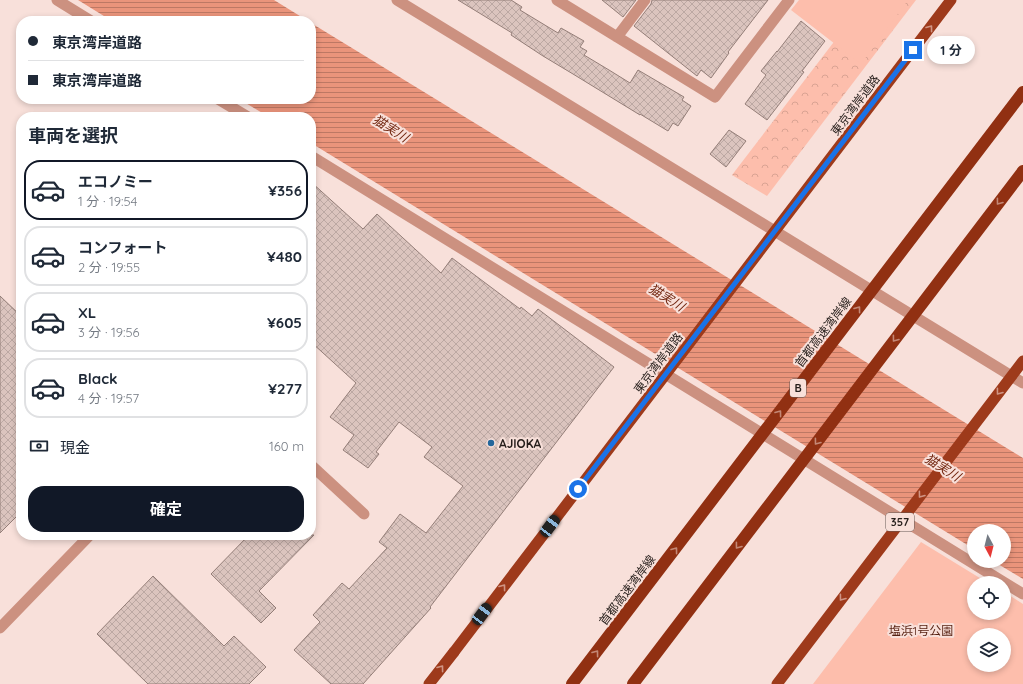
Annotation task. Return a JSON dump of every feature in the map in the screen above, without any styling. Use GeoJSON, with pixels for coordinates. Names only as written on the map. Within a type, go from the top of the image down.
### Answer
{"type":"FeatureCollection","features":[{"type":"Feature","properties":{"kind":"highway","name":"東京湾岸道路"},"geometry":{"type":"LineString","coordinates":[[429,684],[951,0]]}},
{"type":"Feature","properties":{"kind":"highway","name":"首都高速湾岸線"},"geometry":{"type":"LineString","coordinates":[[572,684],[1023,92]]}},
{"type":"Feature","properties":{"kind":"highway"},"geometry":{"type":"LineString","coordinates":[[633,684],[1023,171]]}},
{"type":"Feature","properties":{"kind":"highway","name":"357"},"geometry":{"type":"LineString","coordinates":[[777,684],[1023,361]]}},
{"type":"Feature","properties":{"kind":"street"},"geometry":{"type":"LineString","coordinates":[[57,0],[83,16]]}},
{"type":"Feature","properties":{"kind":"street"},"geometry":{"type":"LineString","coordinates":[[397,0],[1023,383]]}},
{"type":"Feature","properties":{"kind":"street"},"geometry":{"type":"LineString","coordinates":[[557,0],[715,97],[789,0]]}},
{"type":"Feature","properties":{"kind":"street"},"geometry":{"type":"LineString","coordinates":[[617,37],[646,0]]}},
{"type":"Feature","properties":{"kind":"street"},"geometry":{"type":"LineString","coordinates":[[226,104],[240,112]]}},
{"type":"Feature","properties":{"kind":"street"},"geometry":{"type":"LineString","coordinates":[[316,159],[1023,594]]}},
{"type":"Feature","properties":{"kind":"street"},"geometry":{"type":"LineString","coordinates":[[316,470],[364,514]]}},
{"type":"Feature","properties":{"kind":"street"},"geometry":{"type":"LineString","coordinates":[[0,628],[85,540]]}},
{"type":"Feature","properties":{"kind":"green space"},"geometry":{"type":"Polygon","coordinates":[[[799,0],[908,0],[861,64],[791,10],[799,0]]]}},
{"type":"Feature","properties":{"kind":"green space"},"geometry":{"type":"Polygon","coordinates":[[[866,0],[916,0],[767,196],[732,175],[866,0]]]}},
{"type":"Feature","properties":{"kind":"green space","name":"塩浜1号公園"},"geometry":{"type":"Polygon","coordinates":[[[921,542],[977,576],[967,576],[967,620],[1011,620],[1011,596],[1023,604],[1023,684],[813,684],[921,542]]]}},
{"type":"Feature","properties":{"kind":"water"},"geometry":{"type":"Polygon","coordinates":[[[78,0],[274,0],[300,16],[104,16],[78,0]]]}},
{"type":"Feature","properties":{"kind":"water","name":"猫実川"},"geometry":{"type":"Polygon","coordinates":[[[316,26],[1023,458],[1023,579],[1005,568],[1011,568],[1011,524],[967,524],[967,545],[316,146],[316,112],[261,112],[247,104],[316,104],[316,26]]]}},
{"type":"Feature","properties":{"kind":"building"},"geometry":{"type":"Polygon","coordinates":[[[458,0],[511,0],[522,7],[520,10],[558,33],[561,28],[584,41],[580,47],[587,51],[584,55],[630,83],[638,70],[684,97],[682,100],[691,106],[678,126],[673,123],[668,131],[543,56],[511,35],[512,33],[458,0]]]}},
{"type":"Feature","properties":{"kind":"building"},"geometry":{"type":"Polygon","coordinates":[[[602,0],[636,0],[623,17],[602,0]]]}},
{"type":"Feature","properties":{"kind":"building"},"geometry":{"type":"Polygon","coordinates":[[[652,0],[768,0],[728,52],[729,53],[711,78],[701,70],[697,76],[634,26],[651,4],[652,0]]]}},
{"type":"Feature","properties":{"kind":"building"},"geometry":{"type":"Polygon","coordinates":[[[801,21],[825,41],[802,71],[804,72],[767,120],[745,104],[766,75],[761,71],[801,21]]]}},
{"type":"Feature","properties":{"kind":"building"},"geometry":{"type":"Polygon","coordinates":[[[729,130],[746,141],[726,167],[710,154],[729,130]]]}},
{"type":"Feature","properties":{"kind":"building"},"geometry":{"type":"Polygon","coordinates":[[[316,187],[363,229],[377,214],[441,273],[452,258],[520,309],[521,307],[532,316],[538,309],[614,367],[430,607],[431,608],[363,684],[331,684],[294,650],[320,622],[313,615],[342,583],[349,589],[387,548],[379,542],[400,514],[426,533],[463,486],[424,457],[432,447],[399,422],[376,452],[379,454],[368,468],[343,450],[354,435],[330,417],[356,383],[316,347],[316,187]]]}},
{"type":"Feature","properties":{"kind":"building"},"geometry":{"type":"Polygon","coordinates":[[[0,296],[16,311],[16,517],[0,533],[0,296]]]}},
{"type":"Feature","properties":{"kind":"building"},"geometry":{"type":"Polygon","coordinates":[[[244,540],[309,540],[259,591],[276,608],[261,623],[211,574],[244,540]]]}},
{"type":"Feature","properties":{"kind":"building"},"geometry":{"type":"Polygon","coordinates":[[[153,576],[224,646],[234,636],[266,667],[249,684],[148,684],[97,634],[153,576]]]}},
{"type":"Feature","properties":{"kind":"place","name":"AJIOKA"},"geometry":{"type":"Point","coordinates":[491,443]}},
{"type":"Feature","properties":{"kind":"route"},"geometry":{"type":"LineString","coordinates":[[578,489],[913,50]]}}]}
